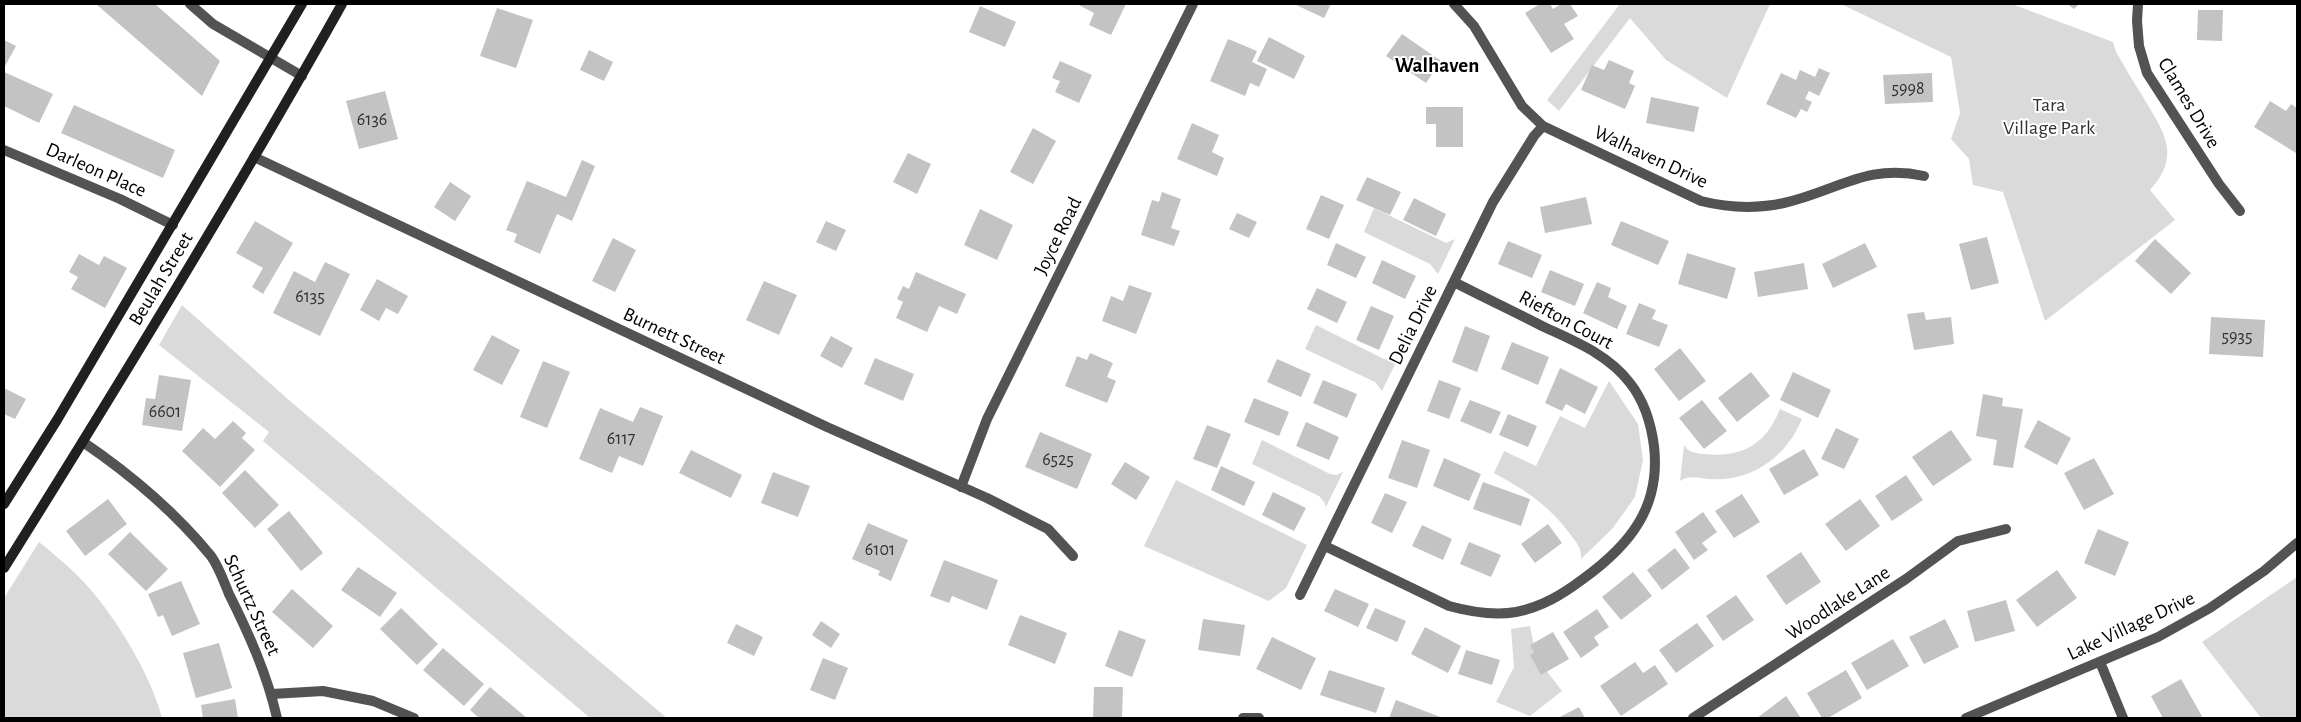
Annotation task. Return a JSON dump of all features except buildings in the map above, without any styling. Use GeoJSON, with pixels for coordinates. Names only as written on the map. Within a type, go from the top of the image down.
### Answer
{"type":"FeatureCollection","features":[{"type":"Feature","properties":{"kind":"main road","name":"Beulah Street"},"geometry":{"type":"LineString","coordinates":[[4,504],[57,420],[302,4]]}},
{"type":"Feature","properties":{"kind":"main road","name":"Beulah Street"},"geometry":{"type":"LineString","coordinates":[[4,568],[83,442],[254,157],[342,4]]}},
{"type":"Feature","properties":{"kind":"street"},"geometry":{"type":"LineString","coordinates":[[190,4],[213,24],[302,76]]}},
{"type":"Feature","properties":{"kind":"street","name":"Joyce Road"},"geometry":{"type":"LineString","coordinates":[[961,487],[987,419],[1193,4]]}},
{"type":"Feature","properties":{"kind":"street","name":"Walhaven Drive"},"geometry":{"type":"LineString","coordinates":[[1454,4],[1474,26],[1522,106],[1543,126],[1688,196],[1719,205],[1749,207],[1784,203],[1857,177],[1878,173],[1903,171],[1924,176]]}},
{"type":"Feature","properties":{"kind":"street","name":"Clames Drive"},"geometry":{"type":"LineString","coordinates":[[2138,4],[2139,46],[2147,73],[2219,184],[2240,211]]}},
{"type":"Feature","properties":{"kind":"street","name":"Delia Drive"},"geometry":{"type":"LineString","coordinates":[[1300,595],[1493,202],[1534,136],[1543,126]]}},
{"type":"Feature","properties":{"kind":"street","name":"Darleon Place"},"geometry":{"type":"LineString","coordinates":[[4,150],[120,199],[173,225]]}},
{"type":"Feature","properties":{"kind":"street","name":"Burnett Street"},"geometry":{"type":"LineString","coordinates":[[254,157],[579,311],[1048,529],[1073,556]]}},
{"type":"Feature","properties":{"kind":"street","name":"Riefton Court"},"geometry":{"type":"LineString","coordinates":[[1325,546],[1449,606],[1469,612],[1504,614],[1532,608],[1564,593],[1620,549],[1644,516],[1649,502],[1656,467],[1652,427],[1646,409],[1630,383],[1620,371],[1594,351],[1454,282]]}},
{"type":"Feature","properties":{"kind":"street","name":"Schurtz Street"},"geometry":{"type":"LineString","coordinates":[[83,442],[116,465],[171,512],[212,558],[251,638],[272,694],[278,718]]}},
{"type":"Feature","properties":{"kind":"street","name":"Woodlake Lane"},"geometry":{"type":"LineString","coordinates":[[1694,718],[1898,584],[1958,541],[2006,529]]}},
{"type":"Feature","properties":{"kind":"street","name":"Lake Village Drive"},"geometry":{"type":"LineString","coordinates":[[1966,718],[2158,638],[2210,608],[2264,571],[2297,543]]}},
{"type":"Feature","properties":{"kind":"street"},"geometry":{"type":"LineString","coordinates":[[2100,662],[2124,718]]}},
{"type":"Feature","properties":{"kind":"street"},"geometry":{"type":"LineString","coordinates":[[272,694],[323,691],[373,701],[414,718]]}},
{"type":"Feature","properties":{"kind":"street"},"geometry":{"type":"LineString","coordinates":[[1243,718],[1259,718]]}},
{"type":"Feature","properties":{"kind":"green space"},"geometry":{"type":"Polygon","coordinates":[[[1620,4],[1770,4],[1727,98],[1666,60],[1630,18],[1559,111],[1547,100],[1620,4]]]}},
{"type":"Feature","properties":{"kind":"green space","name":"Tara Village Park"},"geometry":{"type":"Polygon","coordinates":[[[1841,4],[2012,4],[2113,42],[2116,52],[2164,136],[2167,146],[2165,167],[2150,190],[2175,220],[2045,321],[2003,192],[1973,185],[1969,159],[1951,139],[1960,113],[1951,57],[1841,4]]]}},
{"type":"Feature","properties":{"kind":"green space"},"geometry":{"type":"Polygon","coordinates":[[[1374,208],[1446,243],[1455,239],[1438,274],[1430,264],[1364,232],[1374,208]]]}},
{"type":"Feature","properties":{"kind":"green space"},"geometry":{"type":"Polygon","coordinates":[[[182,305],[290,401],[667,718],[590,718],[263,441],[269,432],[159,345],[182,305]]]}},
{"type":"Feature","properties":{"kind":"green space"},"geometry":{"type":"Polygon","coordinates":[[[1316,325],[1384,359],[1398,358],[1382,391],[1375,382],[1305,349],[1316,325]]]}},
{"type":"Feature","properties":{"kind":"green space"},"geometry":{"type":"Polygon","coordinates":[[[1609,381],[1638,424],[1643,460],[1635,497],[1613,528],[1581,559],[1580,548],[1562,524],[1545,506],[1494,473],[1504,451],[1536,466],[1560,416],[1585,428],[1609,381]]]}},
{"type":"Feature","properties":{"kind":"green space"},"geometry":{"type":"Polygon","coordinates":[[[1780,409],[1802,419],[1787,445],[1766,464],[1740,476],[1725,479],[1691,477],[1680,481],[1684,445],[1690,451],[1704,454],[1730,454],[1741,451],[1760,440],[1767,432],[1780,409]]]}},
{"type":"Feature","properties":{"kind":"green space"},"geometry":{"type":"Polygon","coordinates":[[[1262,440],[1330,474],[1336,475],[1343,472],[1326,507],[1319,496],[1252,464],[1262,440]]]}},
{"type":"Feature","properties":{"kind":"green space"},"geometry":{"type":"Polygon","coordinates":[[[1176,480],[1307,545],[1286,588],[1269,601],[1144,546],[1176,480]]]}},
{"type":"Feature","properties":{"kind":"green space"},"geometry":{"type":"Polygon","coordinates":[[[39,542],[79,577],[92,591],[117,625],[140,663],[157,701],[162,718],[4,718],[4,598],[39,542]]]}},
{"type":"Feature","properties":{"kind":"green space"},"geometry":{"type":"Polygon","coordinates":[[[2297,577],[2297,718],[2261,718],[2202,642],[2297,577]]]}},
{"type":"Feature","properties":{"kind":"green space"},"geometry":{"type":"Polygon","coordinates":[[[1530,626],[1536,657],[1562,691],[1530,716],[1496,702],[1514,667],[1511,629],[1530,626]]]}},
{"type":"Feature","properties":{"kind":"district","name":"Walhaven"},"geometry":{"type":"Point","coordinates":[1437,66]}}]}
